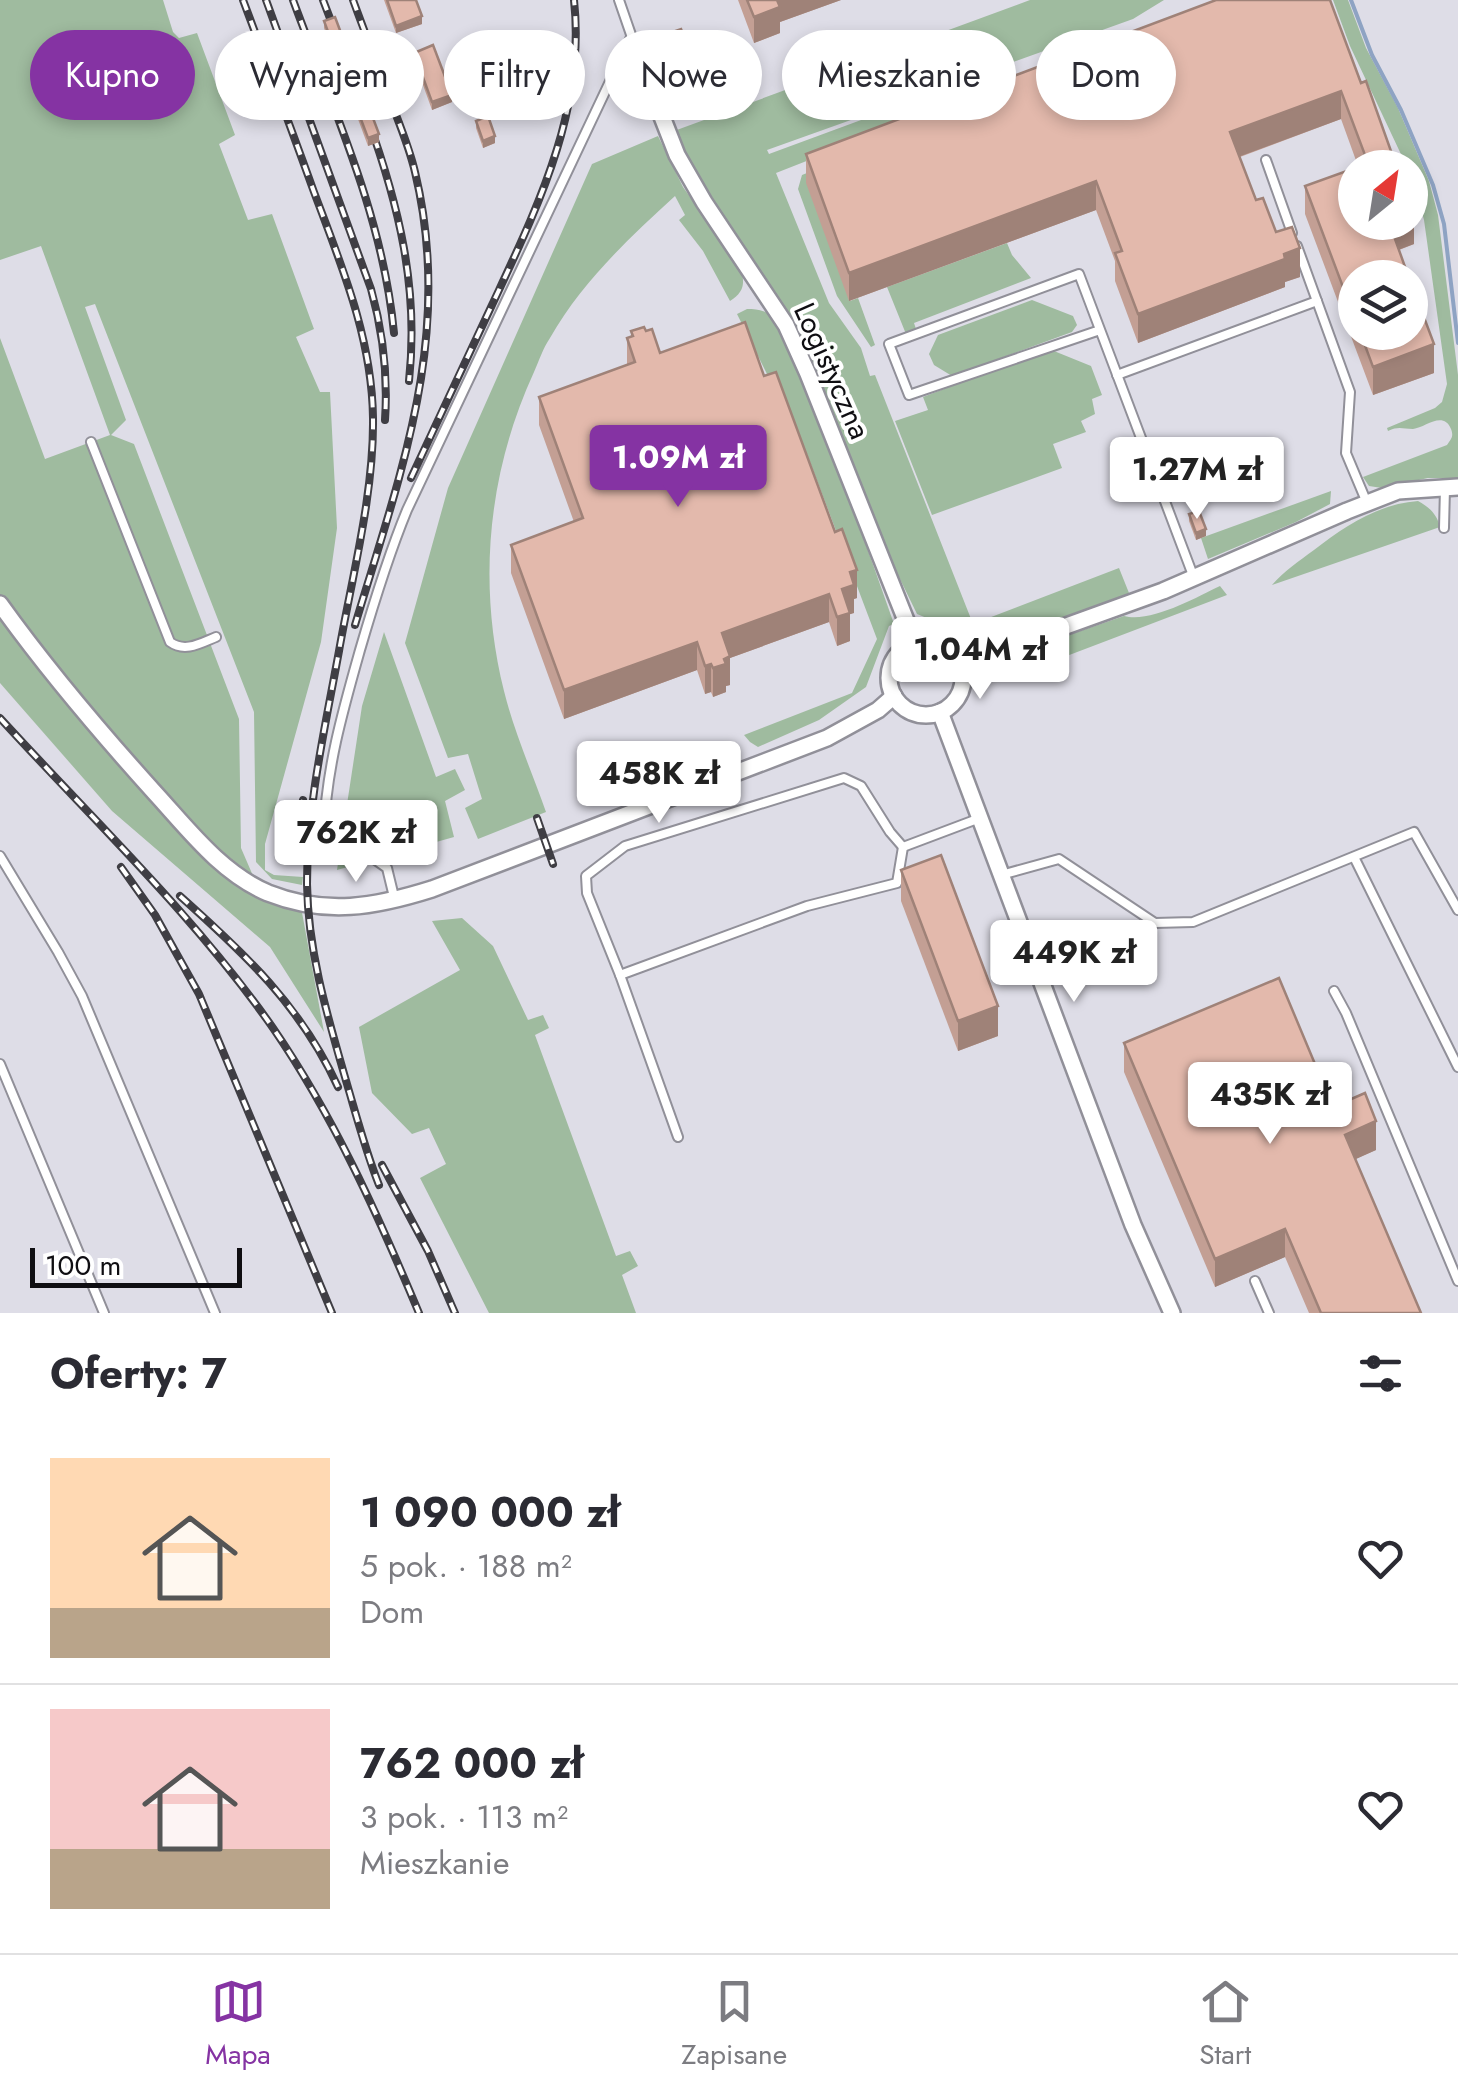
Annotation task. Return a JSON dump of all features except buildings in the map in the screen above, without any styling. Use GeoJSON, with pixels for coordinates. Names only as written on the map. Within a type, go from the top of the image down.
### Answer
{"type":"FeatureCollection","features":[{"type":"Feature","properties":{"kind":"street","name":"Logistyczna"},"geometry":{"type":"LineString","coordinates":[[663,120],[677,156],[704,202],[786,326],[915,643]]}},
{"type":"Feature","properties":{"kind":"street"},"geometry":{"type":"LineString","coordinates":[[960,664],[1163,591],[1398,491],[1452,488]]}},
{"type":"Feature","properties":{"kind":"street"},"geometry":{"type":"LineString","coordinates":[[0,604],[90,720],[224,865],[269,893],[320,906],[347,908],[395,901],[826,738],[878,710],[894,696]]}},
{"type":"Feature","properties":{"kind":"street"},"geometry":{"type":"LineString","coordinates":[[926,641],[944,646],[960,664],[963,678],[958,696],[940,712],[914,712],[894,696],[889,678],[891,668],[900,652],[915,643],[926,641]]}},
{"type":"Feature","properties":{"kind":"street"},"geometry":{"type":"LineString","coordinates":[[940,712],[1133,1225],[1172,1313]]}},
{"type":"Feature","properties":{"kind":"lane"},"geometry":{"type":"LineString","coordinates":[[618,0],[629,30]]}},
{"type":"Feature","properties":{"kind":"lane"},"geometry":{"type":"LineString","coordinates":[[395,901],[387,868],[324,832],[325,802],[339,722],[387,558],[605,92]]}},
{"type":"Feature","properties":{"kind":"lane"},"geometry":{"type":"LineString","coordinates":[[1266,160],[1350,392],[1346,452],[1367,503]]}},
{"type":"Feature","properties":{"kind":"lane"},"geometry":{"type":"LineString","coordinates":[[1100,330],[908,396],[889,344],[1079,274],[1194,578]]}},
{"type":"Feature","properties":{"kind":"lane"},"geometry":{"type":"LineString","coordinates":[[1117,375],[1317,302]]}},
{"type":"Feature","properties":{"kind":"lane"},"geometry":{"type":"LineString","coordinates":[[91,442],[170,642],[186,648],[216,637]]}},
{"type":"Feature","properties":{"kind":"lane"},"geometry":{"type":"LineString","coordinates":[[1444,528],[1452,488]]}},
{"type":"Feature","properties":{"kind":"lane"},"geometry":{"type":"LineString","coordinates":[[678,1137],[587,893],[586,876],[626,846],[844,778],[861,786],[903,847]]}},
{"type":"Feature","properties":{"kind":"lane"},"geometry":{"type":"LineString","coordinates":[[903,847],[980,818]]}},
{"type":"Feature","properties":{"kind":"lane"},"geometry":{"type":"LineString","coordinates":[[1002,875],[1059,859],[1155,923],[1193,922],[1414,832],[1458,910]]}},
{"type":"Feature","properties":{"kind":"lane"},"geometry":{"type":"LineString","coordinates":[[620,975],[807,906],[897,883],[903,847]]}},
{"type":"Feature","properties":{"kind":"lane"},"geometry":{"type":"LineString","coordinates":[[0,856],[82,996],[215,1313]]}},
{"type":"Feature","properties":{"kind":"lane"},"geometry":{"type":"LineString","coordinates":[[1354,856],[1458,1067]]}},
{"type":"Feature","properties":{"kind":"lane"},"geometry":{"type":"LineString","coordinates":[[1334,991],[1458,1280]]}},
{"type":"Feature","properties":{"kind":"lane"},"geometry":{"type":"LineString","coordinates":[[0,1064],[104,1313]]}},
{"type":"Feature","properties":{"kind":"lane"},"geometry":{"type":"LineString","coordinates":[[1255,1281],[1269,1313]]}},
{"type":"Feature","properties":{"kind":"green space"},"geometry":{"type":"Polygon","coordinates":[[[0,0],[163,0],[172,30],[30,30],[30,120],[195,120],[197,33],[215,81],[215,120],[229,120],[235,135],[219,144],[248,220],[272,214],[314,329],[296,337],[320,392],[330,392],[337,528],[321,642],[265,844],[265,870],[274,875],[303,877],[302,885],[272,879],[256,862],[254,712],[95,304],[85,307],[126,420],[111,435],[134,444],[239,719],[241,848],[260,892],[301,907],[324,1032],[270,947],[112,811],[0,683],[0,338],[45,459],[110,435],[41,246],[0,260],[0,0]]]}},
{"type":"Feature","properties":{"kind":"green space"},"geometry":{"type":"Polygon","coordinates":[[[1030,0],[1164,0],[1133,19],[1102,30],[1036,30],[1036,54],[1016,61],[1016,30],[948,30],[1030,0]]]}},
{"type":"Feature","properties":{"kind":"green space"},"geometry":{"type":"Polygon","coordinates":[[[1333,0],[1348,0],[1366,48],[1416,150],[1399,150],[1333,0]]]}},
{"type":"Feature","properties":{"kind":"green space"},"geometry":{"type":"Polygon","coordinates":[[[782,91],[782,120],[851,120],[767,150],[769,154],[861,120],[911,120],[776,173],[829,303],[861,348],[870,376],[875,375],[973,624],[1119,568],[1129,593],[1125,597],[1017,635],[1002,629],[973,637],[917,614],[881,540],[799,334],[695,179],[674,131],[704,120],[762,120],[762,99],[782,91]]]}},
{"type":"Feature","properties":{"kind":"green space"},"geometry":{"type":"Polygon","coordinates":[[[933,122],[850,301],[858,298],[875,345],[871,347],[837,296],[798,189],[802,175],[933,122]]]}},
{"type":"Feature","properties":{"kind":"green space"},"geometry":{"type":"Polygon","coordinates":[[[658,136],[683,187],[741,269],[742,287],[730,301],[703,251],[679,220],[685,215],[675,196],[591,280],[543,350],[506,449],[497,488],[489,569],[491,610],[504,691],[546,812],[478,839],[465,808],[482,799],[468,754],[448,758],[405,643],[448,488],[592,164],[658,136]]]}},
{"type":"Feature","properties":{"kind":"green space"},"geometry":{"type":"Polygon","coordinates":[[[1428,179],[1438,215],[1458,375],[1458,478],[1428,478],[1382,488],[1369,486],[1363,477],[1447,445],[1452,434],[1443,421],[1413,429],[1387,428],[1435,408],[1442,402],[1447,384],[1427,240],[1428,179]]]}},
{"type":"Feature","properties":{"kind":"green space"},"geometry":{"type":"Polygon","coordinates":[[[1007,243],[1031,278],[914,323],[916,329],[906,334],[887,287],[1007,243]]]}},
{"type":"Feature","properties":{"kind":"green space"},"geometry":{"type":"Polygon","coordinates":[[[1032,300],[1073,316],[1077,325],[1072,332],[952,376],[934,365],[929,354],[938,335],[1032,300]]]}},
{"type":"Feature","properties":{"kind":"green space"},"geometry":{"type":"Polygon","coordinates":[[[747,309],[772,317],[795,355],[894,624],[889,626],[866,687],[819,720],[758,747],[744,735],[852,693],[877,639],[807,454],[737,314],[747,309]]]}},
{"type":"Feature","properties":{"kind":"green space"},"geometry":{"type":"Polygon","coordinates":[[[1049,349],[1091,366],[1102,395],[1092,399],[1095,414],[1081,421],[1086,432],[1053,444],[1062,468],[932,515],[895,421],[928,410],[923,397],[1049,349]]]}},
{"type":"Feature","properties":{"kind":"green space"},"geometry":{"type":"Polygon","coordinates":[[[1331,491],[1330,504],[1208,559],[1201,538],[1331,491]]]}},
{"type":"Feature","properties":{"kind":"green space"},"geometry":{"type":"Polygon","coordinates":[[[1418,501],[1432,511],[1440,527],[1272,585],[1350,525],[1376,511],[1418,501]]]}},
{"type":"Feature","properties":{"kind":"green space"},"geometry":{"type":"Polygon","coordinates":[[[1220,586],[1227,595],[1022,673],[1017,660],[1034,647],[1124,616],[1160,613],[1220,586]]]}},
{"type":"Feature","properties":{"kind":"green space"},"geometry":{"type":"Polygon","coordinates":[[[384,632],[436,777],[455,769],[465,790],[445,801],[454,837],[337,870],[362,706],[384,632]]]}},
{"type":"Feature","properties":{"kind":"green space"},"geometry":{"type":"Polygon","coordinates":[[[462,918],[493,946],[528,1020],[543,1015],[549,1028],[535,1035],[616,1256],[630,1251],[638,1266],[622,1275],[636,1313],[489,1313],[420,1178],[446,1164],[429,1128],[412,1134],[372,1093],[359,1027],[460,970],[432,921],[462,918]]]}},
{"type":"Feature","properties":{"kind":"waterway"},"geometry":{"type":"LineString","coordinates":[[1351,0],[1372,55],[1433,185],[1444,224],[1458,343]]}},
{"type":"Feature","properties":{"kind":"railway"},"geometry":{"type":"LineString","coordinates":[[243,0],[345,275],[361,331],[371,388],[372,447],[366,506],[318,767],[307,884],[320,985],[379,1185]]}},
{"type":"Feature","properties":{"kind":"railway"},"geometry":{"type":"LineString","coordinates":[[266,0],[371,289],[384,354],[385,420]]}},
{"type":"Feature","properties":{"kind":"railway"},"geometry":{"type":"LineString","coordinates":[[293,0],[368,205],[394,333]]}},
{"type":"Feature","properties":{"kind":"railway"},"geometry":{"type":"LineString","coordinates":[[323,0],[334,30]]}},
{"type":"Feature","properties":{"kind":"railway"},"geometry":{"type":"LineString","coordinates":[[353,0],[413,164],[426,232],[429,290],[417,402],[355,625]]}},
{"type":"Feature","properties":{"kind":"railway"},"geometry":{"type":"LineString","coordinates":[[411,478],[525,232],[554,157],[573,80],[574,0]]}},
{"type":"Feature","properties":{"kind":"railway"},"geometry":{"type":"LineString","coordinates":[[368,120],[404,247],[411,313],[409,381]]}},
{"type":"Feature","properties":{"kind":"railway"},"geometry":{"type":"LineString","coordinates":[[0,718],[177,907],[273,1028],[316,1096],[353,1166],[419,1313]]}},
{"type":"Feature","properties":{"kind":"railway"},"geometry":{"type":"LineString","coordinates":[[290,846],[303,800]]}},
{"type":"Feature","properties":{"kind":"railway"},"geometry":{"type":"LineString","coordinates":[[537,818],[553,864]]}},
{"type":"Feature","properties":{"kind":"railway"},"geometry":{"type":"LineString","coordinates":[[121,867],[155,915],[199,994],[332,1313]]}},
{"type":"Feature","properties":{"kind":"railway"},"geometry":{"type":"LineString","coordinates":[[180,896],[270,983],[307,1031],[338,1087]]}},
{"type":"Feature","properties":{"kind":"railway"},"geometry":{"type":"LineString","coordinates":[[382,1165],[428,1251],[455,1313]]}}]}
